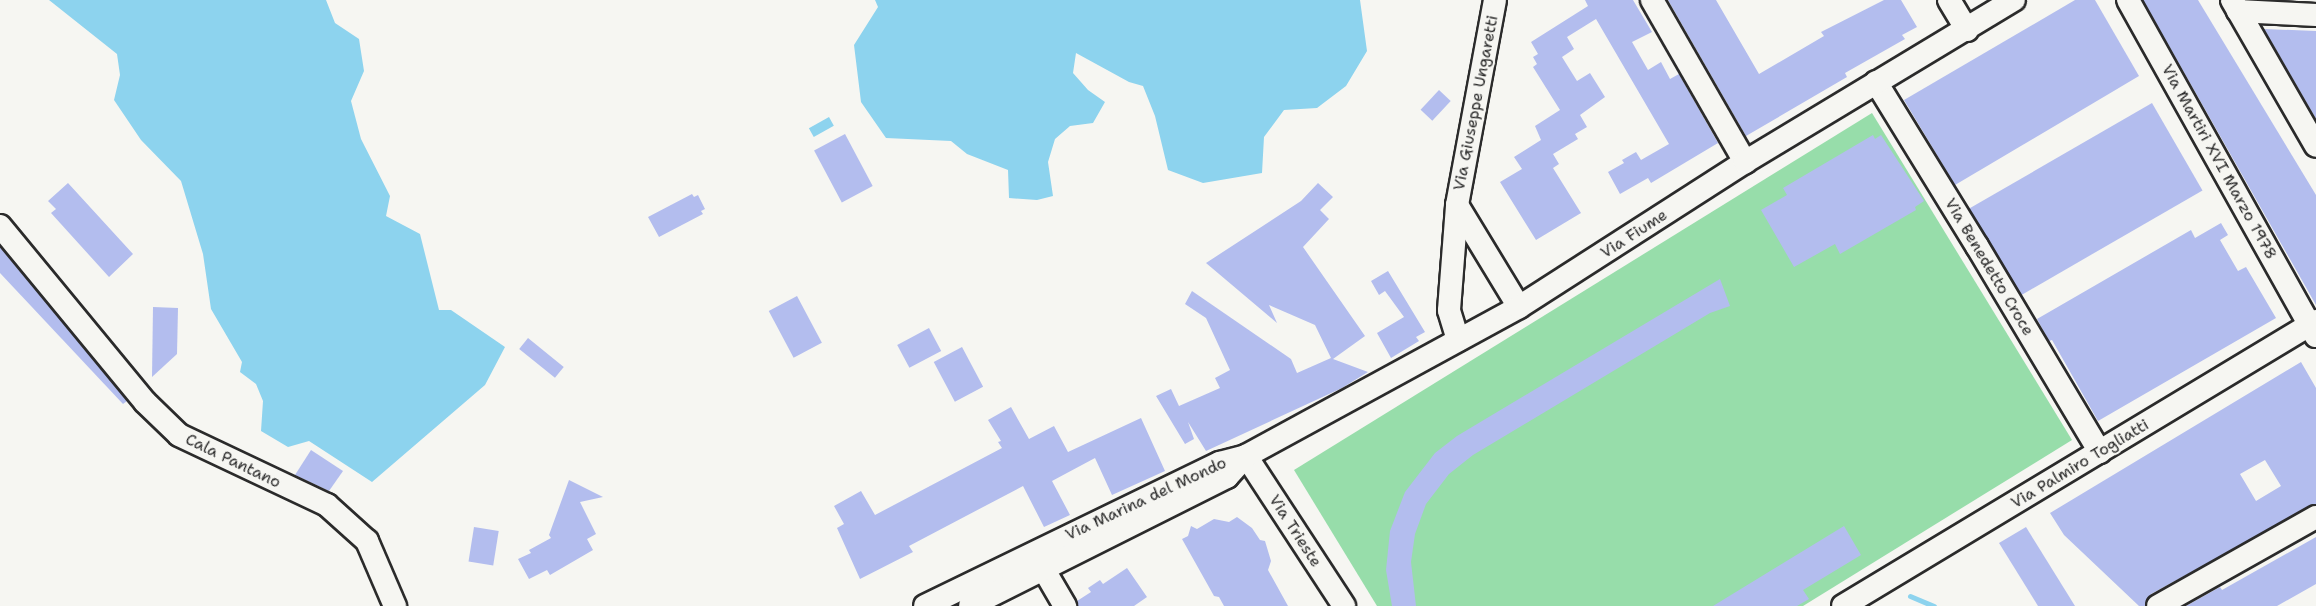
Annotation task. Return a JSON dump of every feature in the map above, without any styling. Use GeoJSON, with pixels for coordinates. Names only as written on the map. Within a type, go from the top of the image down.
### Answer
{"type":"FeatureCollection","features":[{"type":"Feature","properties":{"kind":"street","name":"Via Giuseppe Ungaretti"},"geometry":{"type":"LineString","coordinates":[[1458,340],[1449,310],[1457,205],[1495,0]]}},
{"type":"Feature","properties":{"kind":"street"},"geometry":{"type":"LineString","coordinates":[[1652,0],[1745,162]]}},
{"type":"Feature","properties":{"kind":"street"},"geometry":{"type":"LineString","coordinates":[[1949,0],[1967,30]]}},
{"type":"Feature","properties":{"kind":"street","name":"Via Fiume"},"geometry":{"type":"LineString","coordinates":[[1246,456],[1519,307],[1745,162],[2014,0]]}},
{"type":"Feature","properties":{"kind":"street","name":"Via Martiri XVI Marzo 1978"},"geometry":{"type":"LineString","coordinates":[[2128,0],[2314,327]]}},
{"type":"Feature","properties":{"kind":"street"},"geometry":{"type":"LineString","coordinates":[[2235,6],[2316,15]]}},
{"type":"Feature","properties":{"kind":"street"},"geometry":{"type":"LineString","coordinates":[[2235,6],[2306,113],[2316,146]]}},
{"type":"Feature","properties":{"kind":"street","name":"Via Benedetto Croce"},"geometry":{"type":"LineString","coordinates":[[1876,82],[2100,452]]}},
{"type":"Feature","properties":{"kind":"street","name":"Via Giuseppe Ungaretti"},"geometry":{"type":"LineString","coordinates":[[1457,205],[1519,307]]}},
{"type":"Feature","properties":{"kind":"street","name":"Cala Pantano"},"geometry":{"type":"LineString","coordinates":[[0,225],[145,402],[179,435],[327,505],[367,541],[395,606]]}},
{"type":"Feature","properties":{"kind":"street","name":"Via Palmiro Togliatti"},"geometry":{"type":"LineString","coordinates":[[1843,606],[2314,327]]}},
{"type":"Feature","properties":{"kind":"street","name":"Via Marina del Mondo"},"geometry":{"type":"LineString","coordinates":[[970,606],[1038,560],[1220,462],[1246,456]]}},
{"type":"Feature","properties":{"kind":"street","name":"Via Trieste"},"geometry":{"type":"LineString","coordinates":[[1246,456],[1344,606]]}},
{"type":"Feature","properties":{"kind":"street"},"geometry":{"type":"LineString","coordinates":[[2158,606],[2316,518]]}},
{"type":"Feature","properties":{"kind":"street"},"geometry":{"type":"LineString","coordinates":[[1038,560],[1065,606]]}},
{"type":"Feature","properties":{"kind":"street","name":"Via Marina del Mondo"},"geometry":{"type":"LineString","coordinates":[[925,606],[1038,560]]}},
{"type":"Feature","properties":{"kind":"green space"},"geometry":{"type":"Polygon","coordinates":[[[1872,113],[2072,440],[1803,606],[1377,606],[1294,470],[1872,113]]]}},
{"type":"Feature","properties":{"kind":"water"},"geometry":{"type":"Polygon","coordinates":[[[49,0],[326,0],[335,23],[359,39],[364,71],[351,101],[361,139],[390,196],[386,216],[420,234],[439,310],[451,310],[505,347],[485,385],[372,482],[309,441],[288,447],[261,431],[263,401],[256,384],[240,372],[242,362],[211,309],[203,254],[181,181],[141,140],[114,100],[120,75],[117,54],[49,0]]]}},
{"type":"Feature","properties":{"kind":"water"},"geometry":{"type":"Polygon","coordinates":[[[875,0],[1360,0],[1367,51],[1346,86],[1317,108],[1284,110],[1264,137],[1262,173],[1203,183],[1168,170],[1155,116],[1143,86],[1129,82],[1076,53],[1073,73],[1088,90],[1105,102],[1093,123],[1070,126],[1055,139],[1048,162],[1053,196],[1037,200],[1009,198],[1008,170],[967,154],[951,141],[886,138],[861,102],[854,45],[878,7],[875,0]]]}},
{"type":"Feature","properties":{"kind":"water"},"geometry":{"type":"Polygon","coordinates":[[[829,117],[834,126],[814,137],[809,128],[829,117]]]}},
{"type":"Feature","properties":{"kind":"building"},"geometry":{"type":"Polygon","coordinates":[[[1585,0],[1633,0],[1652,32],[1632,42],[1648,70],[1661,62],[1670,79],[1679,74],[1718,143],[1651,183],[1648,178],[1620,194],[1608,172],[1624,163],[1622,160],[1636,152],[1641,160],[1669,144],[1596,19],[1567,37],[1574,49],[1562,57],[1577,81],[1590,73],[1605,97],[1580,115],[1587,127],[1575,134],[1578,139],[1553,154],[1559,164],[1553,168],[1581,213],[1536,240],[1500,182],[1522,169],[1514,157],[1541,140],[1535,126],[1560,110],[1533,67],[1537,64],[1533,57],[1538,54],[1531,42],[1588,6],[1585,0]]]}},
{"type":"Feature","properties":{"kind":"building"},"geometry":{"type":"Polygon","coordinates":[[[1668,0],[1716,0],[1759,74],[1824,36],[1821,32],[1884,0],[1901,0],[1917,27],[1902,35],[1905,39],[1845,73],[1847,77],[1746,136],[1668,0]]]}},
{"type":"Feature","properties":{"kind":"building"},"geometry":{"type":"Polygon","coordinates":[[[2075,0],[2095,0],[2139,76],[1955,185],[1904,100],[2075,0]]]}},
{"type":"Feature","properties":{"kind":"building"},"geometry":{"type":"Polygon","coordinates":[[[2143,0],[2198,0],[2316,195],[2316,305],[2143,0]]]}},
{"type":"Feature","properties":{"kind":"building"},"geometry":{"type":"Polygon","coordinates":[[[2264,29],[2316,31],[2316,119],[2264,29]]]}},
{"type":"Feature","properties":{"kind":"building"},"geometry":{"type":"Polygon","coordinates":[[[1439,90],[1451,101],[1432,121],[1421,110],[1439,90]]]}},
{"type":"Feature","properties":{"kind":"building"},"geometry":{"type":"Polygon","coordinates":[[[2152,103],[2202,190],[2020,296],[1969,208],[2152,103]]]}},
{"type":"Feature","properties":{"kind":"building"},"geometry":{"type":"Polygon","coordinates":[[[845,134],[873,186],[842,203],[814,150],[845,134]]]}},
{"type":"Feature","properties":{"kind":"building"},"geometry":{"type":"Polygon","coordinates":[[[1873,135],[1875,139],[1881,135],[1924,201],[1915,207],[1916,210],[1840,254],[1835,244],[1794,267],[1761,210],[1787,195],[1783,188],[1873,135]]]}},
{"type":"Feature","properties":{"kind":"building"},"geometry":{"type":"Polygon","coordinates":[[[68,183],[133,254],[109,277],[51,213],[56,209],[48,201],[68,183]]]}},
{"type":"Feature","properties":{"kind":"building"},"geometry":{"type":"Polygon","coordinates":[[[1318,183],[1333,197],[1320,210],[1329,219],[1303,247],[1365,336],[1333,359],[1368,372],[1342,388],[1206,451],[1188,422],[1194,439],[1185,444],[1156,396],[1171,389],[1179,406],[1220,388],[1215,378],[1230,370],[1206,318],[1185,304],[1192,291],[1291,359],[1297,373],[1331,358],[1315,325],[1269,305],[1277,323],[1206,263],[1301,201],[1318,183]]]}},
{"type":"Feature","properties":{"kind":"building"},"geometry":{"type":"Polygon","coordinates":[[[692,194],[694,197],[698,195],[705,209],[701,211],[703,214],[659,237],[648,217],[692,194]]]}},
{"type":"Feature","properties":{"kind":"building"},"geometry":{"type":"Polygon","coordinates":[[[2221,223],[2228,235],[2220,240],[2238,271],[2246,267],[2276,318],[2098,421],[2052,340],[2049,341],[2037,319],[2191,230],[2195,238],[2221,223]]]}},
{"type":"Feature","properties":{"kind":"building"},"geometry":{"type":"Polygon","coordinates":[[[0,247],[127,401],[123,404],[0,273],[0,247]]]}},
{"type":"Feature","properties":{"kind":"building"},"geometry":{"type":"Polygon","coordinates":[[[1388,271],[1425,332],[1416,337],[1419,341],[1391,358],[1377,333],[1404,317],[1385,291],[1379,295],[1371,281],[1388,271]]]}},
{"type":"Feature","properties":{"kind":"building"},"geometry":{"type":"Polygon","coordinates":[[[1720,279],[1730,306],[1710,313],[1473,455],[1449,474],[1426,504],[1415,534],[1411,562],[1416,606],[1392,606],[1386,570],[1390,531],[1405,492],[1435,453],[1457,436],[1720,279]]]}},
{"type":"Feature","properties":{"kind":"building"},"geometry":{"type":"Polygon","coordinates":[[[797,296],[822,343],[794,358],[769,311],[797,296]]]}},
{"type":"Feature","properties":{"kind":"building"},"geometry":{"type":"Polygon","coordinates":[[[153,307],[178,308],[177,354],[152,377],[153,307]]]}},
{"type":"Feature","properties":{"kind":"building"},"geometry":{"type":"Polygon","coordinates":[[[929,328],[941,351],[909,368],[897,345],[929,328]]]}},
{"type":"Feature","properties":{"kind":"building"},"geometry":{"type":"Polygon","coordinates":[[[528,338],[564,367],[555,378],[519,349],[528,338]]]}},
{"type":"Feature","properties":{"kind":"building"},"geometry":{"type":"Polygon","coordinates":[[[962,347],[983,387],[955,402],[934,362],[962,347]]]}},
{"type":"Feature","properties":{"kind":"building"},"geometry":{"type":"Polygon","coordinates":[[[2301,362],[2316,388],[2316,504],[2151,594],[2145,606],[2139,606],[2064,535],[2050,513],[2301,362]],[[2265,460],[2240,474],[2256,501],[2281,486],[2265,460]]]}},
{"type":"Feature","properties":{"kind":"building"},"geometry":{"type":"Polygon","coordinates":[[[1011,407],[1029,439],[1054,426],[1068,452],[1141,418],[1165,471],[1112,495],[1095,458],[1052,481],[1070,515],[1044,527],[1023,486],[909,546],[913,552],[860,579],[837,528],[844,524],[834,506],[861,491],[875,515],[1002,448],[998,442],[1001,441],[988,420],[1011,407]]]}},
{"type":"Feature","properties":{"kind":"building"},"geometry":{"type":"Polygon","coordinates":[[[311,450],[343,471],[329,491],[295,475],[311,450]]]}},
{"type":"Feature","properties":{"kind":"building"},"geometry":{"type":"Polygon","coordinates":[[[569,480],[603,497],[580,502],[596,534],[587,539],[593,550],[550,575],[547,570],[529,579],[518,559],[531,553],[529,550],[551,538],[549,535],[569,480]]]}},
{"type":"Feature","properties":{"kind":"building"},"geometry":{"type":"Polygon","coordinates":[[[1237,517],[1252,528],[1260,540],[1265,541],[1271,561],[1268,570],[1288,606],[1224,606],[1219,597],[1214,596],[1182,539],[1188,536],[1191,526],[1197,529],[1214,519],[1229,522],[1237,517]]]}},
{"type":"Feature","properties":{"kind":"building"},"geometry":{"type":"Polygon","coordinates":[[[1844,526],[1861,555],[1803,590],[1809,599],[1797,606],[1713,606],[1844,526]]]}},
{"type":"Feature","properties":{"kind":"building"},"geometry":{"type":"Polygon","coordinates":[[[474,527],[499,531],[493,565],[469,562],[474,527]]]}},
{"type":"Feature","properties":{"kind":"building"},"geometry":{"type":"Polygon","coordinates":[[[2026,527],[2075,606],[2038,606],[1999,543],[2026,527]]]}},
{"type":"Feature","properties":{"kind":"building"},"geometry":{"type":"Polygon","coordinates":[[[2316,537],[2316,584],[2277,606],[2186,606],[2220,587],[2222,590],[2316,537]]]}},
{"type":"Feature","properties":{"kind":"building"},"geometry":{"type":"Polygon","coordinates":[[[1127,568],[1147,597],[1134,606],[1078,606],[1077,601],[1091,592],[1088,588],[1100,580],[1103,584],[1127,568]]]}},
{"type":"Feature","properties":{"kind":"waterway"},"geometry":{"type":"LineString","coordinates":[[1910,596],[1934,606]]}}]}
